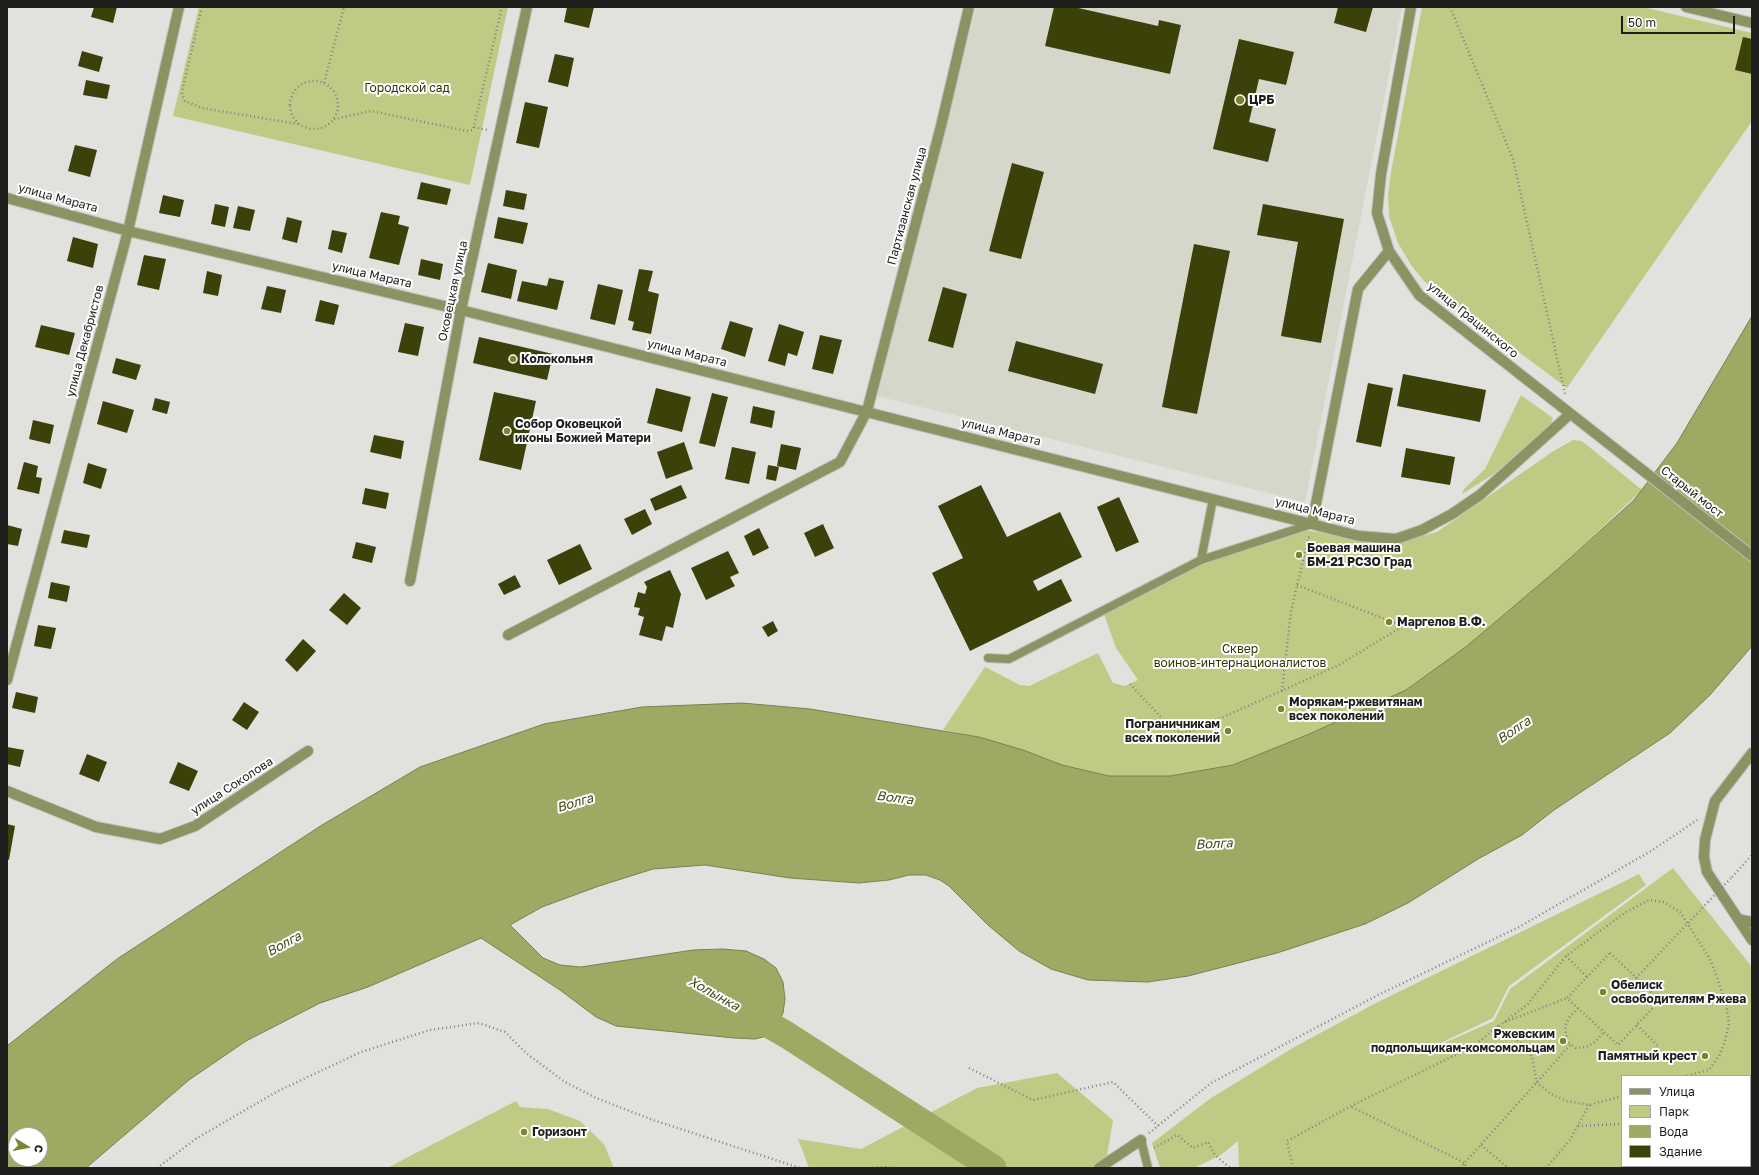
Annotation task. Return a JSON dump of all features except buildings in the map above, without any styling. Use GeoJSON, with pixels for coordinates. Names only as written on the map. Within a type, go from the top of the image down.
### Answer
{"type":"FeatureCollection","features":[{"type":"Feature","properties":{"kind":"street","name":"улица Декабристов"},"geometry":{"type":"LineString","coordinates":[[7,680],[128,231],[179,7]]}},
{"type":"Feature","properties":{"kind":"street","name":"Оковецкая улица"},"geometry":{"type":"LineString","coordinates":[[410,581],[461,310],[527,7]]}},
{"type":"Feature","properties":{"kind":"street","name":"Партизанская улица"},"geometry":{"type":"LineString","coordinates":[[508,635],[840,462],[866,411],[941,126],[970,7]]}},
{"type":"Feature","properties":{"kind":"street","name":"улица Грацинского"},"geometry":{"type":"LineString","coordinates":[[1411,7],[1380,174],[1377,213],[1389,251],[1419,294],[1570,414],[1616,448]]}},
{"type":"Feature","properties":{"kind":"street"},"geometry":{"type":"LineString","coordinates":[[1686,7],[1752,22]]}},
{"type":"Feature","properties":{"kind":"street","name":"улица Марата"},"geometry":{"type":"LineString","coordinates":[[7,198],[128,231],[461,310],[1359,536],[1396,540],[1422,530],[1452,514],[1480,495],[1570,414]]}},
{"type":"Feature","properties":{"kind":"street"},"geometry":{"type":"LineString","coordinates":[[1312,524],[1358,289],[1389,251]]}},
{"type":"Feature","properties":{"kind":"street","name":"Старый мост"},"geometry":{"type":"LineString","coordinates":[[1616,448],[1752,556]]}},
{"type":"Feature","properties":{"kind":"street","name":"улица Соколова"},"geometry":{"type":"LineString","coordinates":[[7,791],[96,827],[160,839],[195,826],[308,751]]}},
{"type":"Feature","properties":{"kind":"street"},"geometry":{"type":"LineString","coordinates":[[1752,753],[1715,801],[1705,840],[1704,857],[1707,872],[1752,940]]}},
{"type":"Feature","properties":{"kind":"street"},"geometry":{"type":"LineString","coordinates":[[1738,919],[1752,922]]}},
{"type":"Feature","properties":{"kind":"street"},"geometry":{"type":"LineString","coordinates":[[1099,1168],[1141,1140]]}},
{"type":"Feature","properties":{"kind":"lane"},"geometry":{"type":"LineString","coordinates":[[1202,560],[1213,499]]}},
{"type":"Feature","properties":{"kind":"lane"},"geometry":{"type":"LineString","coordinates":[[988,658],[1009,659],[1202,560],[1312,524]]}},
{"type":"Feature","properties":{"kind":"lane"},"geometry":{"type":"LineString","coordinates":[[1141,1140],[1148,1168]]}},
{"type":"Feature","properties":{"kind":"path"},"geometry":{"type":"LineString","coordinates":[[202,7],[183,87],[182,94],[185,101],[202,108],[298,124],[313,129],[328,125],[334,119],[337,107],[335,95],[331,88],[324,83],[316,81],[302,84],[291,96],[290,111],[298,124]]}},
{"type":"Feature","properties":{"kind":"path"},"geometry":{"type":"LineString","coordinates":[[324,83],[344,7]]}},
{"type":"Feature","properties":{"kind":"path"},"geometry":{"type":"LineString","coordinates":[[334,119],[371,111],[467,131],[473,130],[502,7]]}},
{"type":"Feature","properties":{"kind":"path"},"geometry":{"type":"LineString","coordinates":[[1450,7],[1514,159],[1570,414]]}},
{"type":"Feature","properties":{"kind":"path"},"geometry":{"type":"LineString","coordinates":[[1282,692],[1290,611],[1312,524]]}},
{"type":"Feature","properties":{"kind":"path"},"geometry":{"type":"LineString","coordinates":[[1130,684],[1171,728],[1180,733],[1192,731],[1282,692],[1339,665],[1403,626],[1297,585]]}},
{"type":"Feature","properties":{"kind":"path"},"geometry":{"type":"LineString","coordinates":[[1141,1140],[1211,1084],[1378,996],[1519,927],[1651,851],[1712,810]]}},
{"type":"Feature","properties":{"kind":"path"},"geometry":{"type":"LineString","coordinates":[[1636,978],[1752,855]]}},
{"type":"Feature","properties":{"kind":"path"},"geometry":{"type":"LineString","coordinates":[[1293,1168],[1288,1141],[1351,1106],[1474,1046],[1528,1004],[1566,956],[1626,912],[1649,900],[1664,902],[1681,913],[1711,961],[1726,1003],[1729,1024],[1724,1044],[1709,1070],[1690,1075]]}},
{"type":"Feature","properties":{"kind":"path"},"geometry":{"type":"LineString","coordinates":[[1502,1023],[1567,998],[1610,953],[1660,1000],[1618,1045],[1567,998]]}},
{"type":"Feature","properties":{"kind":"path"},"geometry":{"type":"LineString","coordinates":[[1566,956],[1587,977]]}},
{"type":"Feature","properties":{"kind":"path"},"geometry":{"type":"LineString","coordinates":[[1578,1008],[1564,1026],[1567,1041],[1576,1048],[1586,1047],[1594,1044],[1604,1032]]}},
{"type":"Feature","properties":{"kind":"path"},"geometry":{"type":"LineString","coordinates":[[157,1168],[197,1138],[278,1091],[361,1052],[430,1030],[479,1023],[505,1032],[526,1053],[565,1082],[596,1098],[653,1120],[800,1168]]}},
{"type":"Feature","properties":{"kind":"path"},"geometry":{"type":"LineString","coordinates":[[1637,1025],[1659,1047]]}},
{"type":"Feature","properties":{"kind":"path"},"geometry":{"type":"LineString","coordinates":[[1499,1026],[1523,1045],[1532,1057],[1537,1083],[1550,1094],[1566,1100],[1589,1105],[1621,1096]]}},
{"type":"Feature","properties":{"kind":"path"},"geometry":{"type":"LineString","coordinates":[[1460,1168],[1571,1044]]}},
{"type":"Feature","properties":{"kind":"path"},"geometry":{"type":"LineString","coordinates":[[969,1068],[1033,1100],[1113,1082],[1158,1126]]}},
{"type":"Feature","properties":{"kind":"path"},"geometry":{"type":"LineString","coordinates":[[1546,1168],[1570,1140],[1589,1105]]}},
{"type":"Feature","properties":{"kind":"path"},"geometry":{"type":"LineString","coordinates":[[1351,1106],[1465,1163]]}},
{"type":"Feature","properties":{"kind":"path"},"geometry":{"type":"LineString","coordinates":[[1578,1126],[1621,1124]]}},
{"type":"Feature","properties":{"kind":"path"},"geometry":{"type":"LineString","coordinates":[[1144,1154],[1177,1135],[1193,1148],[1208,1142],[1215,1155],[1230,1168]]}},
{"type":"Feature","properties":{"kind":"path"},"geometry":{"type":"LineString","coordinates":[[1481,1145],[1508,1168]]}},
{"type":"Feature","properties":{"kind":"path"},"geometry":{"type":"LineString","coordinates":[[1465,1163],[1466,1168]]}},
{"type":"Feature","properties":{"kind":"path"},"geometry":{"type":"LineString","coordinates":[[869,1168],[882,1166],[896,1168]]}},
{"type":"Feature","properties":{"kind":"shaded area"},"geometry":{"type":"Polygon","coordinates":[[[976,7],[1402,7],[1305,502],[877,396],[976,7]]]}},
{"type":"Feature","properties":{"kind":"green space","name":"Городской сад"},"geometry":{"type":"Polygon","coordinates":[[[199,7],[508,7],[470,185],[173,116],[199,7]]]}},
{"type":"Feature","properties":{"kind":"green space"},"geometry":{"type":"Polygon","coordinates":[[[1422,7],[1643,7],[1752,33],[1752,121],[1567,388],[1424,281],[1411,265],[1398,243],[1389,216],[1388,195],[1422,7]]]}},
{"type":"Feature","properties":{"kind":"green space"},"geometry":{"type":"Polygon","coordinates":[[[1521,395],[1553,418],[1551,424],[1494,474],[1462,494],[1464,489],[1485,469],[1521,395]]]}},
{"type":"Feature","properties":{"kind":"green space","name":"Сквер воинов-интернационалистов"},"geometry":{"type":"Polygon","coordinates":[[[1573,440],[1582,441],[1642,490],[1559,568],[1467,646],[1406,690],[1307,735],[1233,765],[1170,776],[1109,776],[1062,765],[1023,750],[979,737],[943,730],[985,667],[1020,685],[1029,686],[1098,653],[1113,683],[1125,686],[1138,680],[1116,648],[1104,614],[1201,564],[1301,530],[1401,542],[1437,532],[1552,452],[1573,440]]]}},
{"type":"Feature","properties":{"kind":"green space"},"geometry":{"type":"Polygon","coordinates":[[[1673,868],[1752,967],[1752,1125],[1751,1075],[1621,1075],[1621,1167],[1663,1168],[1239,1168],[1238,1141],[1221,1155],[1194,1168],[1160,1168],[1152,1143],[1211,1098],[1296,1046],[1376,1003],[1639,874],[1646,885],[1509,986],[1493,1018],[1403,1061],[1494,1021],[1510,989],[1673,868]]]}},
{"type":"Feature","properties":{"kind":"green space"},"geometry":{"type":"Polygon","coordinates":[[[1057,1073],[1113,1120],[1105,1168],[809,1168],[798,1139],[861,1149],[977,1088],[1057,1073]]]}},
{"type":"Feature","properties":{"kind":"green space","name":"Горизонт"},"geometry":{"type":"Polygon","coordinates":[[[516,1101],[520,1107],[548,1109],[580,1121],[604,1144],[614,1168],[387,1168],[516,1101]]]}},
{"type":"Feature","properties":{"kind":"green space"},"geometry":{"type":"Polygon","coordinates":[[[1752,1127],[1752,1168],[1667,1167],[1751,1167],[1752,1127]]]}},
{"type":"Feature","properties":{"kind":"water","name":"Волга"},"geometry":{"type":"Polygon","coordinates":[[[1752,316],[1752,646],[1710,695],[1670,733],[1554,810],[1522,835],[1478,859],[1408,903],[1365,924],[1277,953],[1188,976],[1148,982],[1088,980],[1051,969],[1019,951],[988,925],[949,886],[940,880],[926,875],[909,875],[889,880],[859,883],[790,878],[705,865],[653,869],[599,886],[542,907],[510,925],[543,958],[560,965],[581,967],[693,950],[722,949],[746,951],[764,959],[776,968],[783,982],[785,999],[783,1013],[771,1035],[755,1039],[734,1038],[616,1026],[596,1017],[560,990],[481,938],[368,987],[320,1003],[246,1041],[189,1080],[86,1168],[7,1168],[7,1046],[117,959],[322,825],[420,767],[544,724],[642,707],[742,703],[810,709],[979,737],[1023,750],[1062,765],[1109,776],[1170,776],[1233,765],[1307,735],[1406,690],[1467,646],[1559,568],[1634,500],[1677,443],[1752,316]]]}},
{"type":"Feature","properties":{"kind":"waterway","name":"Холынка"},"geometry":{"type":"LineString","coordinates":[[743,1010],[787,1035],[993,1168]]}},
{"type":"Feature","properties":{"kind":"place","name":"ЦРБ"},"geometry":{"type":"Point","coordinates":[1240,100]}},
{"type":"Feature","properties":{"kind":"place","name":"Колокольня"},"geometry":{"type":"Point","coordinates":[513,359]}},
{"type":"Feature","properties":{"kind":"place","name":"Собор Оковецкой иконы Божией Матери"},"geometry":{"type":"Point","coordinates":[507,431]}},
{"type":"Feature","properties":{"kind":"place","name":"Боевая машина БМ-21 РСЗО Град"},"geometry":{"type":"Point","coordinates":[1299,555]}},
{"type":"Feature","properties":{"kind":"place","name":"Маргелов В.Ф."},"geometry":{"type":"Point","coordinates":[1389,622]}},
{"type":"Feature","properties":{"kind":"place","name":"Морякам-ржевитянам всех поколений"},"geometry":{"type":"Point","coordinates":[1281,709]}},
{"type":"Feature","properties":{"kind":"place","name":"Пограничникам всех поколений"},"geometry":{"type":"Point","coordinates":[1228,731]}},
{"type":"Feature","properties":{"kind":"place","name":"Обелиск освободителям Ржева"},"geometry":{"type":"Point","coordinates":[1603,992]}},
{"type":"Feature","properties":{"kind":"place","name":"Ржевским подпольщикам-комсомольцам"},"geometry":{"type":"Point","coordinates":[1563,1041]}},
{"type":"Feature","properties":{"kind":"place","name":"Памятный крест"},"geometry":{"type":"Point","coordinates":[1705,1056]}},
{"type":"Feature","properties":{"kind":"place","name":"Горизонт"},"geometry":{"type":"Point","coordinates":[524,1132]}}]}
